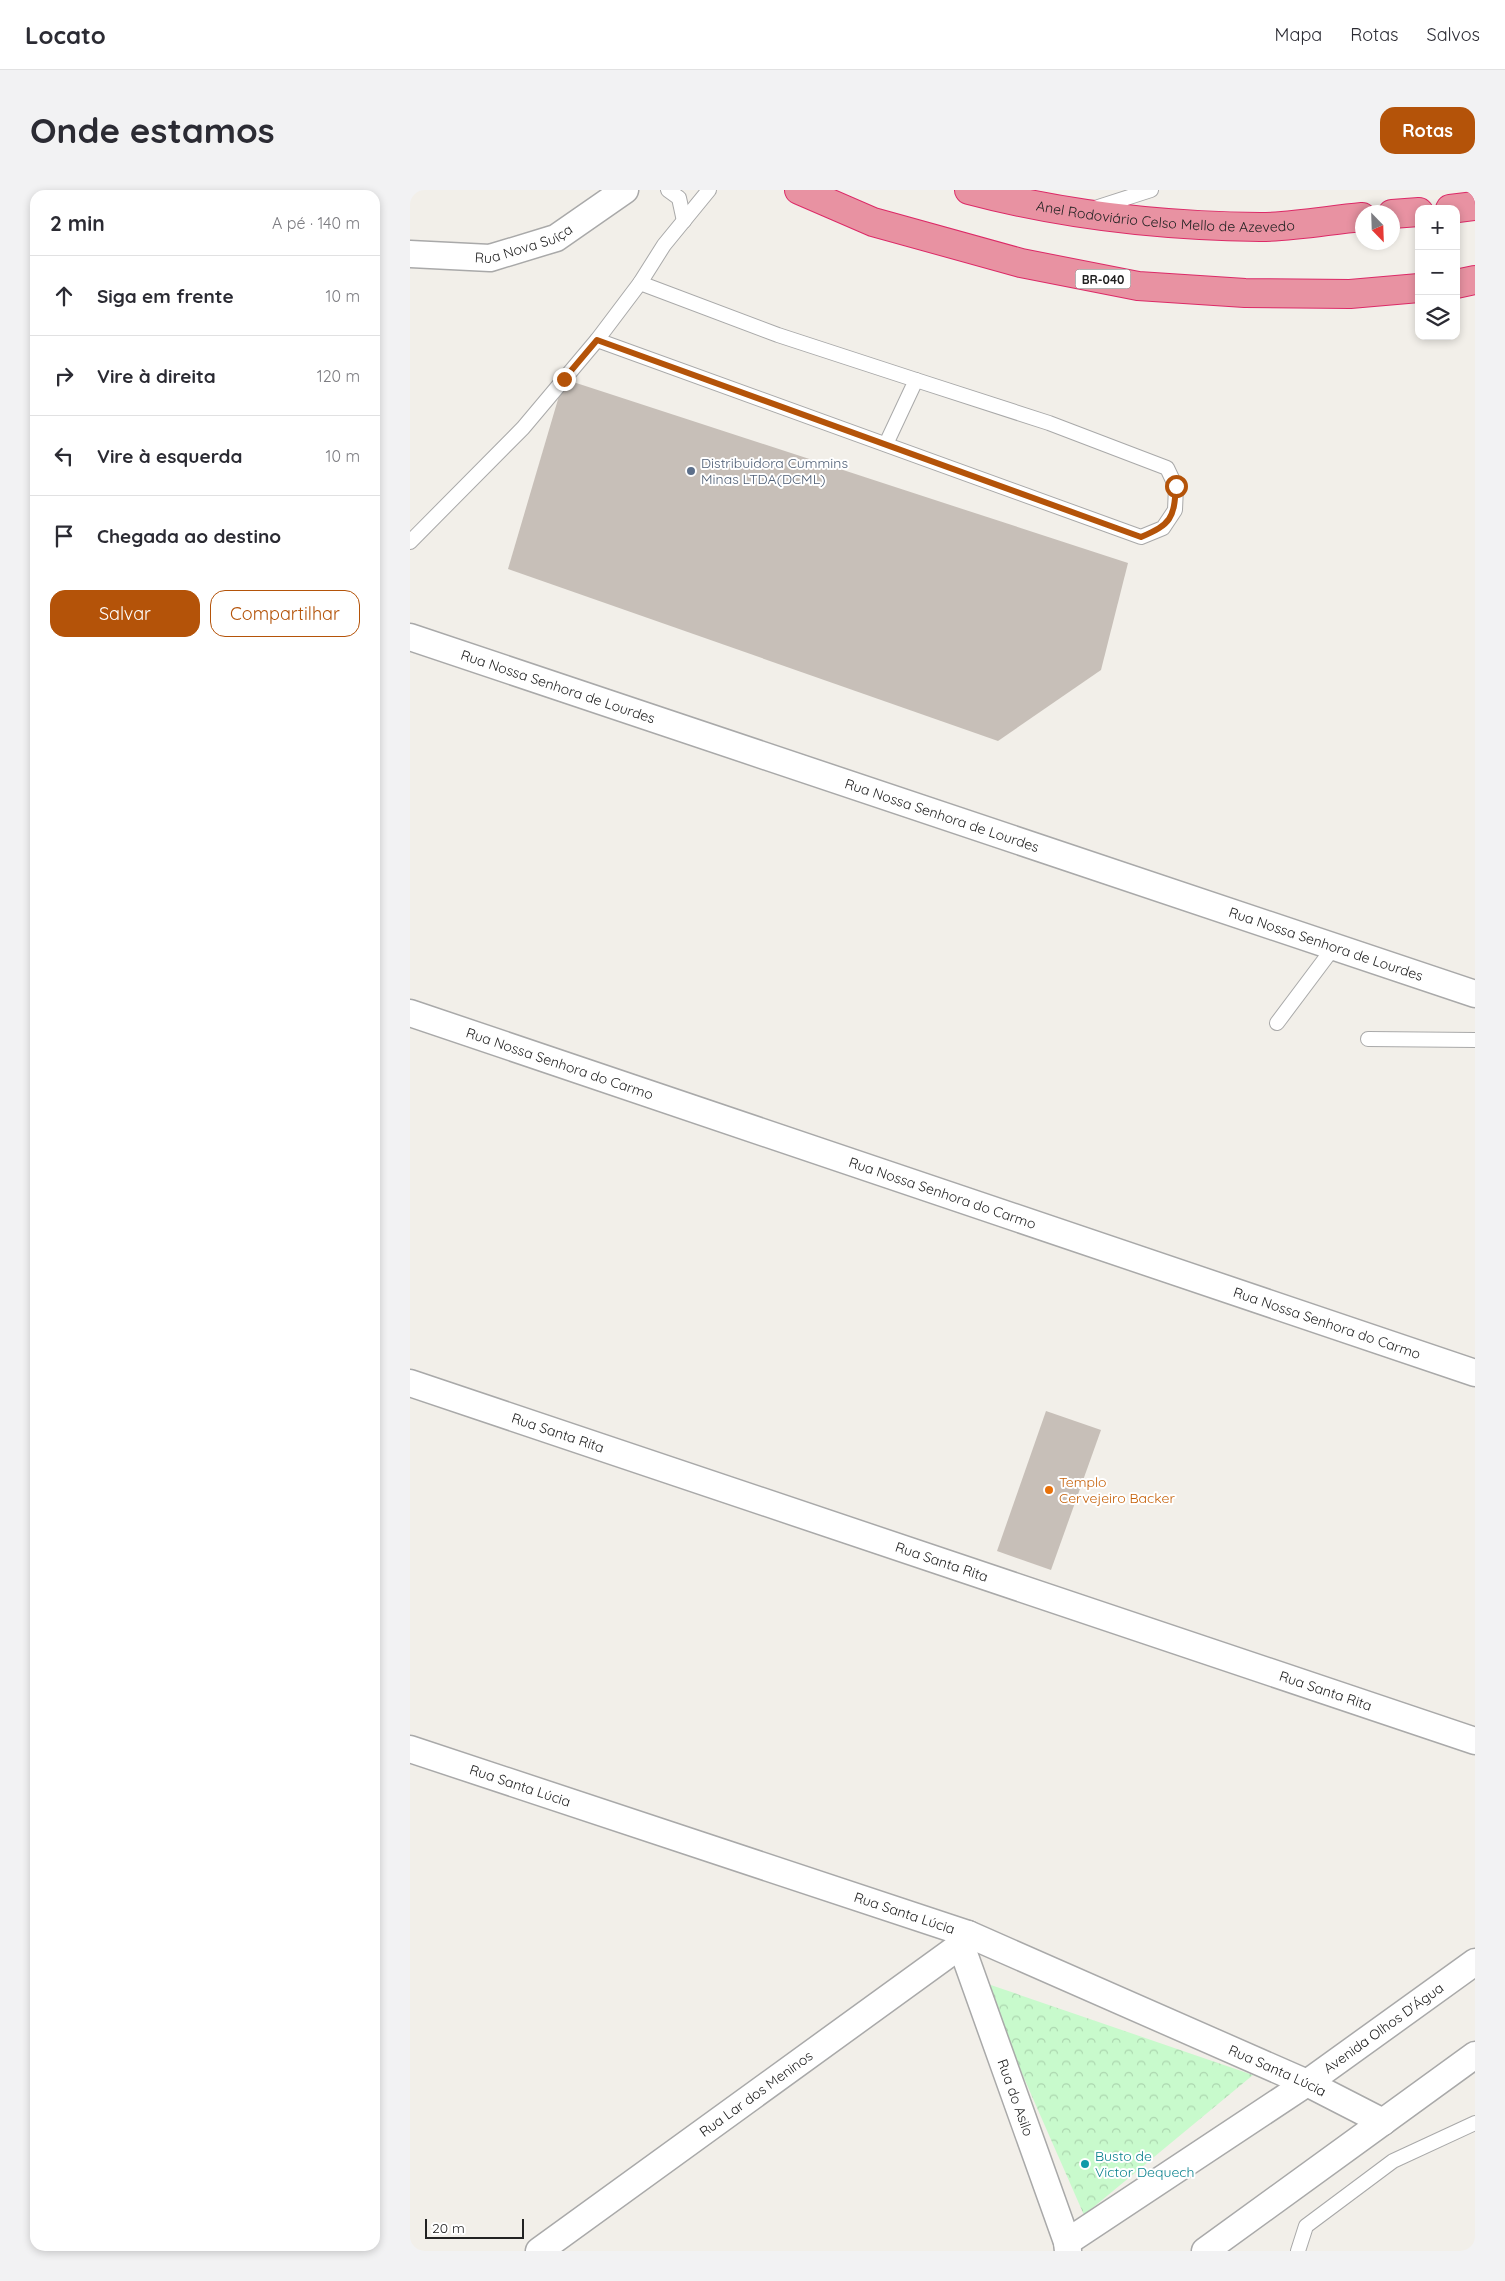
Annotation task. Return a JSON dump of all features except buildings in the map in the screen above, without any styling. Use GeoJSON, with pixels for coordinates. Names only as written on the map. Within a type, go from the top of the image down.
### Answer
{"type":"FeatureCollection","features":[{"type":"Feature","properties":{"kind":"highway","name":"BR-040"},"geometry":{"type":"LineString","coordinates":[[799,190],[874,222],[1021,263],[1138,286],[1245,293],[1350,294],[1415,288]]}},
{"type":"Feature","properties":{"kind":"highway","name":"Anel Rodoviário Celso Mello de Azevedo"},"geometry":{"type":"LineString","coordinates":[[969,190],[1080,212],[1175,224],[1262,227],[1355,218]]}},
{"type":"Feature","properties":{"kind":"highway"},"geometry":{"type":"LineString","coordinates":[[1460,208],[1475,206]]}},
{"type":"Feature","properties":{"kind":"highway"},"geometry":{"type":"LineString","coordinates":[[1400,213],[1415,212]]}},
{"type":"Feature","properties":{"kind":"highway"},"geometry":{"type":"LineString","coordinates":[[1460,283],[1475,280]]}},
{"type":"Feature","properties":{"kind":"street","name":"Rua Nova Suíça"},"geometry":{"type":"LineString","coordinates":[[410,254],[490,258],[556,238],[626,190]]}},
{"type":"Feature","properties":{"kind":"street","name":"Rua Nossa Senhora de Lourdes"},"geometry":{"type":"LineString","coordinates":[[410,637],[1475,994]]}},
{"type":"Feature","properties":{"kind":"street","name":"Rua Nossa Senhora do Carmo"},"geometry":{"type":"LineString","coordinates":[[410,1013],[1475,1373]]}},
{"type":"Feature","properties":{"kind":"street","name":"Rua Santa Rita"},"geometry":{"type":"LineString","coordinates":[[410,1383],[1475,1742]]}},
{"type":"Feature","properties":{"kind":"street","name":"Rua Santa Lúcia"},"geometry":{"type":"LineString","coordinates":[[410,1749],[964,1939],[1307,2083],[1383,2122]]}},
{"type":"Feature","properties":{"kind":"street","name":"Rua do Asilo"},"geometry":{"type":"LineString","coordinates":[[964,1939],[1068,2247]]}},
{"type":"Feature","properties":{"kind":"street","name":"Rua Lar dos Meninos"},"geometry":{"type":"LineString","coordinates":[[539,2251],[964,1939]]}},
{"type":"Feature","properties":{"kind":"street","name":"Avenida Olhos D'Água"},"geometry":{"type":"LineString","coordinates":[[1068,2247],[1307,2083],[1475,1962]]}},
{"type":"Feature","properties":{"kind":"street"},"geometry":{"type":"LineString","coordinates":[[1206,2251],[1383,2122],[1473,2060]]}},
{"type":"Feature","properties":{"kind":"lane"},"geometry":{"type":"LineString","coordinates":[[668,190],[678,198],[684,222]]}},
{"type":"Feature","properties":{"kind":"lane"},"geometry":{"type":"LineString","coordinates":[[410,542],[523,428],[597,340],[640,283],[664,245],[709,190]]}},
{"type":"Feature","properties":{"kind":"lane"},"geometry":{"type":"LineString","coordinates":[[1080,212],[1151,190]]}},
{"type":"Feature","properties":{"kind":"lane"},"geometry":{"type":"LineString","coordinates":[[597,340],[1141,537],[1163,528],[1175,510],[1176,486],[1167,468],[1049,423],[778,335],[640,283]]}},
{"type":"Feature","properties":{"kind":"lane"},"geometry":{"type":"LineString","coordinates":[[886,444],[916,380]]}},
{"type":"Feature","properties":{"kind":"lane"},"geometry":{"type":"LineString","coordinates":[[1277,1022],[1334,947]]}},
{"type":"Feature","properties":{"kind":"lane"},"geometry":{"type":"LineString","coordinates":[[1368,1040],[1475,1040]]}},
{"type":"Feature","properties":{"kind":"lane"},"geometry":{"type":"LineString","coordinates":[[1298,2251],[1306,2226],[1393,2161],[1475,2123]]}},
{"type":"Feature","properties":{"kind":"green space"},"geometry":{"type":"Polygon","coordinates":[[[982,1982],[1253,2075],[1084,2215],[982,1982]]]}},
{"type":"Feature","properties":{"kind":"place","name":"Distribuidora Cummins Minas LTDA(DCML)"},"geometry":{"type":"Point","coordinates":[691,471]}},
{"type":"Feature","properties":{"kind":"place","name":"Templo Cervejeiro Backer"},"geometry":{"type":"Point","coordinates":[1049,1490]}},
{"type":"Feature","properties":{"kind":"place","name":"Busto de Victor Dequech"},"geometry":{"type":"Point","coordinates":[1085,2164]}},
{"type":"Feature","properties":{"kind":"route"},"geometry":{"type":"LineString","coordinates":[[564,379],[597,340],[1141,537],[1163,528],[1175,510],[1176,486]]}}]}
